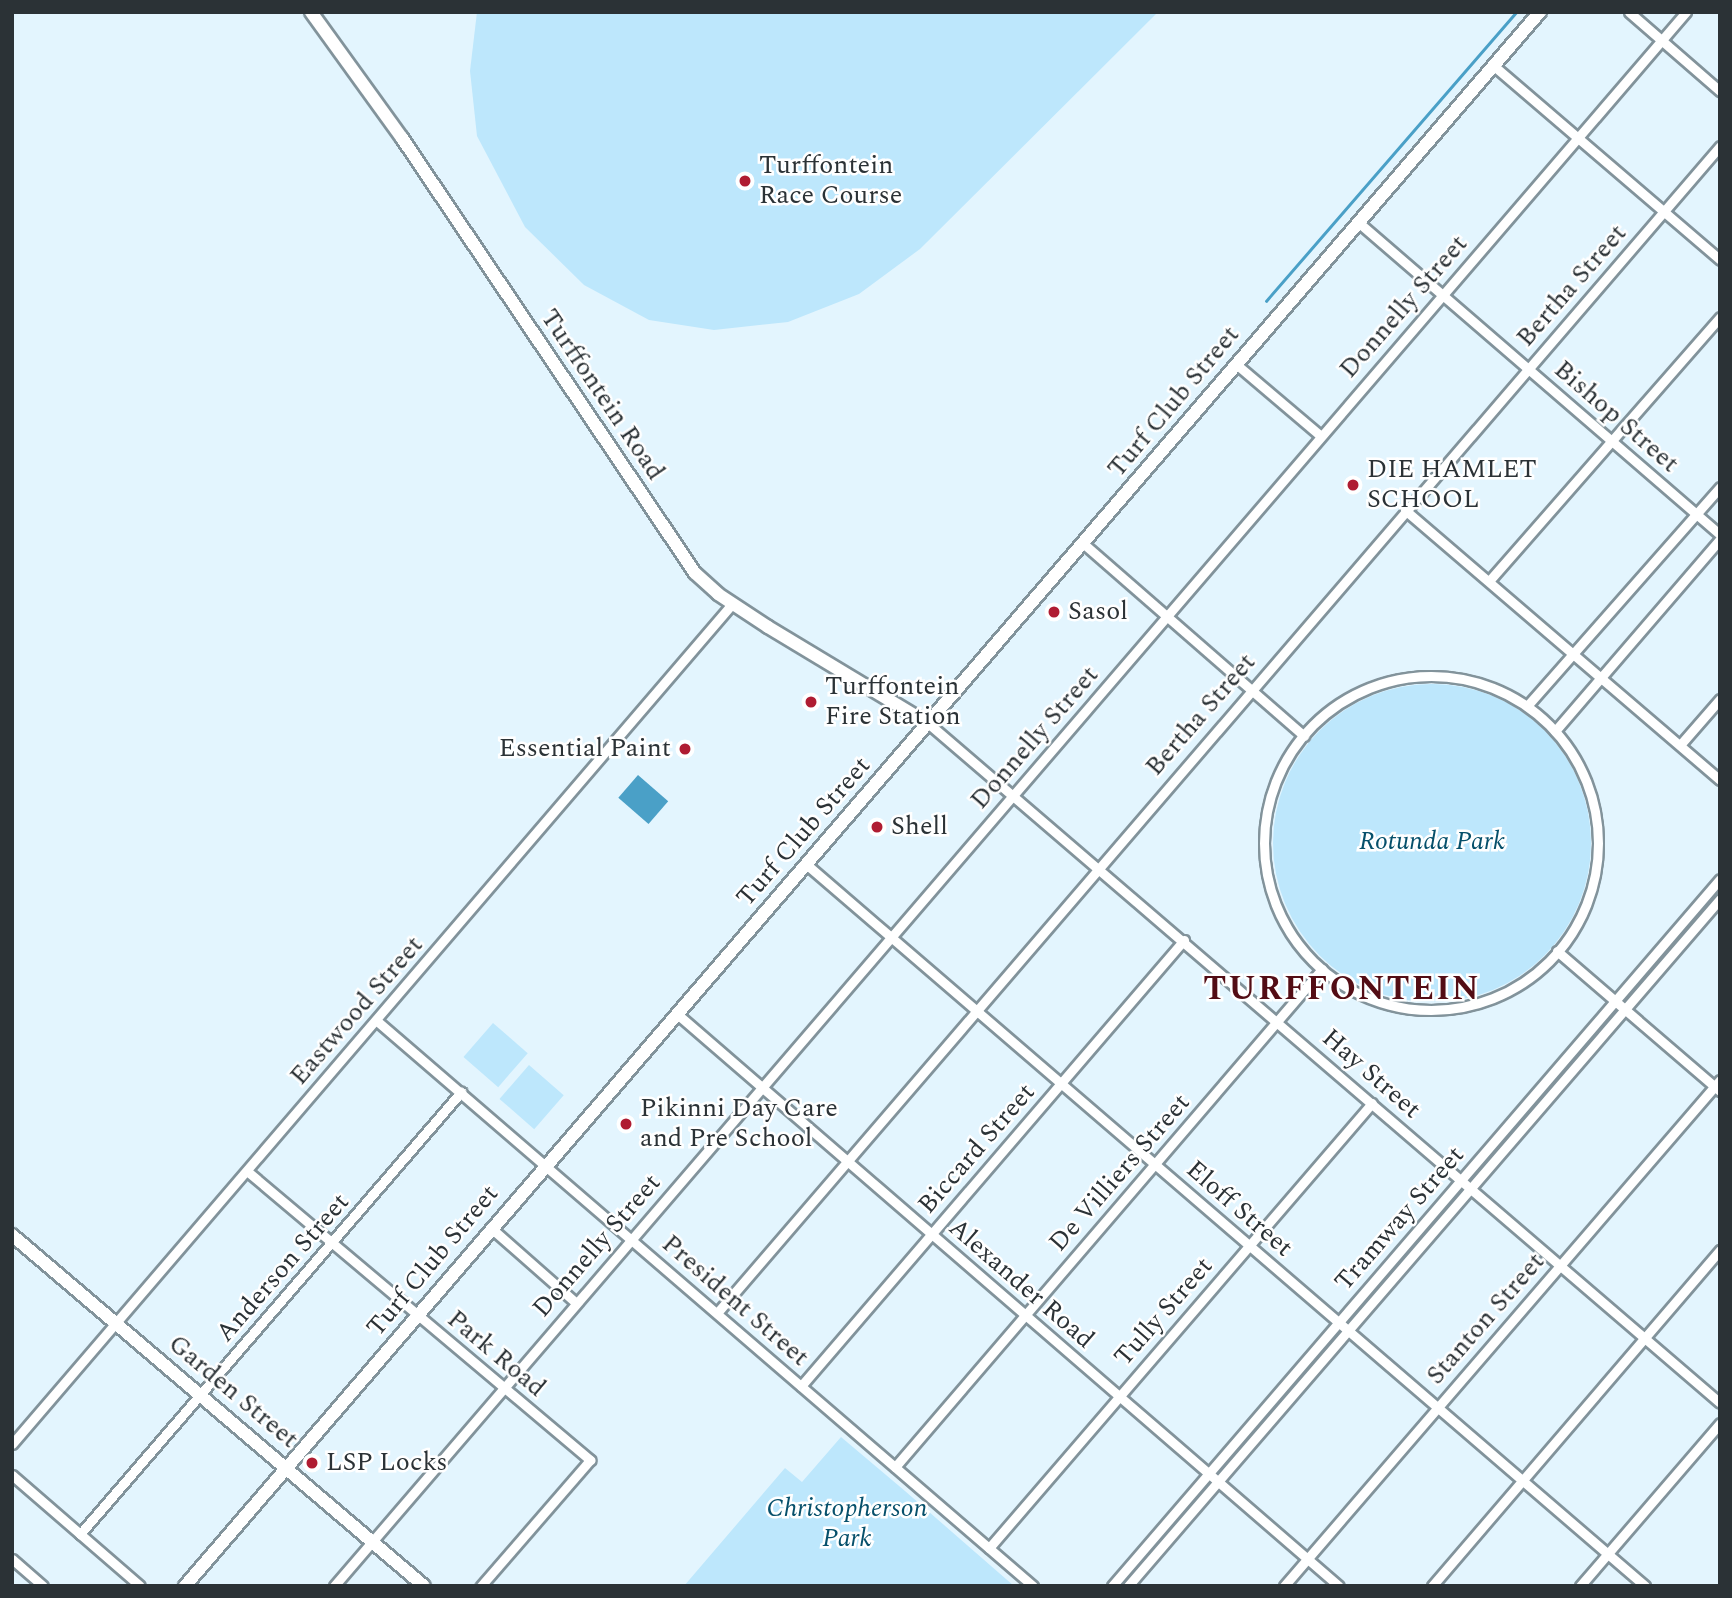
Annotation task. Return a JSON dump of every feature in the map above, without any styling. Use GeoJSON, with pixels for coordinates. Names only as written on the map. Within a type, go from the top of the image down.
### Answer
{"type":"FeatureCollection","features":[{"type":"Feature","properties":{"kind":"main road","name":"Turffontein Road"},"geometry":{"type":"LineString","coordinates":[[311,12],[402,138],[684,559],[702,580],[732,604],[929,724]]}},
{"type":"Feature","properties":{"kind":"main road","name":"Turf Club Street"},"geometry":{"type":"LineString","coordinates":[[185,1586],[544,1165],[929,724],[1540,12]]}},
{"type":"Feature","properties":{"kind":"main road","name":"Garden Street"},"geometry":{"type":"LineString","coordinates":[[12,1235],[424,1586]]}},
{"type":"Feature","properties":{"kind":"street"},"geometry":{"type":"LineString","coordinates":[[1629,12],[1720,91]]}},
{"type":"Feature","properties":{"kind":"street","name":"Donnelly Street"},"geometry":{"type":"LineString","coordinates":[[334,1586],[502,1387],[1686,12]]}},
{"type":"Feature","properties":{"kind":"street"},"geometry":{"type":"LineString","coordinates":[[1494,66],[1720,260]]}},
{"type":"Feature","properties":{"kind":"street","name":"Bertha Street"},"geometry":{"type":"LineString","coordinates":[[717,1313],[1720,146]]}},
{"type":"Feature","properties":{"kind":"street","name":"Bishop Street"},"geometry":{"type":"LineString","coordinates":[[1358,222],[1720,536]]}},
{"type":"Feature","properties":{"kind":"street"},"geometry":{"type":"LineString","coordinates":[[1489,581],[1720,317]]}},
{"type":"Feature","properties":{"kind":"street"},"geometry":{"type":"LineString","coordinates":[[1236,364],[1321,436]]}},
{"type":"Feature","properties":{"kind":"street"},"geometry":{"type":"LineString","coordinates":[[1527,706],[1720,487]]}},
{"type":"Feature","properties":{"kind":"street"},"geometry":{"type":"LineString","coordinates":[[1405,510],[1720,780]]}},
{"type":"Feature","properties":{"kind":"street"},"geometry":{"type":"LineString","coordinates":[[1555,731],[1720,536]]}},
{"type":"Feature","properties":{"kind":"street"},"geometry":{"type":"LineString","coordinates":[[1084,544],[1304,736]]}},
{"type":"Feature","properties":{"kind":"street","name":"Eastwood Street"},"geometry":{"type":"LineString","coordinates":[[12,1444],[732,604]]}},
{"type":"Feature","properties":{"kind":"street"},"geometry":{"type":"LineString","coordinates":[[1441,676],[1471,681],[1510,695],[1527,706],[1555,731],[1575,758],[1589,789],[1597,840],[1590,891],[1577,922],[1557,951],[1530,976],[1498,995],[1443,1009],[1406,1008],[1379,1001],[1353,990],[1322,969],[1295,939],[1281,916],[1271,890],[1265,850],[1268,809],[1276,783],[1304,736],[1318,721],[1351,696],[1410,677],[1441,676]]}},
{"type":"Feature","properties":{"kind":"street"},"geometry":{"type":"LineString","coordinates":[[1680,745],[1720,699]]}},
{"type":"Feature","properties":{"kind":"street","name":"Hay Street"},"geometry":{"type":"LineString","coordinates":[[929,724],[1099,867],[1720,1403]]}},
{"type":"Feature","properties":{"kind":"street","name":"Eloff Street"},"geometry":{"type":"LineString","coordinates":[[806,864],[1645,1586]]}},
{"type":"Feature","properties":{"kind":"street","name":"Tramway Street"},"geometry":{"type":"LineString","coordinates":[[1112,1586],[1720,879]]}},
{"type":"Feature","properties":{"kind":"street","name":"Tramway Street"},"geometry":{"type":"LineString","coordinates":[[1128,1586],[1720,899]]}},
{"type":"Feature","properties":{"kind":"street"},"geometry":{"type":"LineString","coordinates":[[1692,912],[1701,921]]}},
{"type":"Feature","properties":{"kind":"street","name":"Biccard Street"},"geometry":{"type":"LineString","coordinates":[[801,1385],[1184,940]]}},
{"type":"Feature","properties":{"kind":"street"},"geometry":{"type":"LineString","coordinates":[[1662,947],[1671,954]]}},
{"type":"Feature","properties":{"kind":"street"},"geometry":{"type":"LineString","coordinates":[[1557,951],[1718,1086]]}},
{"type":"Feature","properties":{"kind":"street","name":"De Villiers Street"},"geometry":{"type":"LineString","coordinates":[[895,1467],[1322,969]]}},
{"type":"Feature","properties":{"kind":"street","name":"Alexander Road"},"geometry":{"type":"LineString","coordinates":[[676,1013],[1339,1586]]}},
{"type":"Feature","properties":{"kind":"street","name":"President Street"},"geometry":{"type":"LineString","coordinates":[[377,1021],[1033,1586]]}},
{"type":"Feature","properties":{"kind":"street"},"geometry":{"type":"LineString","coordinates":[[1542,1086],[1551,1094]]}},
{"type":"Feature","properties":{"kind":"street","name":"Stanton Street"},"geometry":{"type":"LineString","coordinates":[[1284,1586],[1718,1086]]}},
{"type":"Feature","properties":{"kind":"street","name":"Anderson Street"},"geometry":{"type":"LineString","coordinates":[[80,1534],[202,1396],[461,1092]]}},
{"type":"Feature","properties":{"kind":"street","name":"Tully Street"},"geometry":{"type":"LineString","coordinates":[[989,1548],[1372,1103]]}},
{"type":"Feature","properties":{"kind":"street","name":"Park Road"},"geometry":{"type":"LineString","coordinates":[[247,1171],[590,1460],[481,1586]]}},
{"type":"Feature","properties":{"kind":"street"},"geometry":{"type":"LineString","coordinates":[[491,1228],[576,1303]]}},
{"type":"Feature","properties":{"kind":"street"},"geometry":{"type":"LineString","coordinates":[[1401,1249],[1411,1257]]}},
{"type":"Feature","properties":{"kind":"street"},"geometry":{"type":"LineString","coordinates":[[1432,1586],[1720,1250]]}},
{"type":"Feature","properties":{"kind":"street"},"geometry":{"type":"LineString","coordinates":[[1711,1260],[1720,1267]]}},
{"type":"Feature","properties":{"kind":"street"},"geometry":{"type":"LineString","coordinates":[[1580,1586],[1720,1423]]}},
{"type":"Feature","properties":{"kind":"street"},"geometry":{"type":"LineString","coordinates":[[12,1475],[140,1586]]}},
{"type":"Feature","properties":{"kind":"street"},"geometry":{"type":"LineString","coordinates":[[1143,1549],[1152,1558]]}},
{"type":"Feature","properties":{"kind":"street"},"geometry":{"type":"LineString","coordinates":[[12,1559],[43,1586]]}},
{"type":"Feature","properties":{"kind":"green space","name":"Turffontein Race Course"},"geometry":{"type":"Polygon","coordinates":[[[477,12],[1158,12],[920,249],[859,294],[788,322],[714,330],[649,320],[584,285],[525,227],[477,136],[470,71],[477,12]]]}},
{"type":"Feature","properties":{"kind":"green space","name":"Rotunda Park"},"geometry":{"type":"Polygon","coordinates":[[[1432,684],[1463,687],[1493,696],[1520,711],[1545,730],[1564,755],[1579,782],[1588,812],[1591,843],[1588,874],[1579,904],[1564,931],[1545,956],[1520,975],[1493,990],[1463,999],[1432,1002],[1401,999],[1371,990],[1344,975],[1319,956],[1300,931],[1285,904],[1276,874],[1273,843],[1276,812],[1285,782],[1300,755],[1319,730],[1344,711],[1371,696],[1401,687],[1432,684]]]}},
{"type":"Feature","properties":{"kind":"green space"},"geometry":{"type":"Polygon","coordinates":[[[493,1023],[528,1053],[498,1087],[463,1057],[493,1023]]]}},
{"type":"Feature","properties":{"kind":"green space"},"geometry":{"type":"Polygon","coordinates":[[[529,1065],[564,1095],[534,1129],[499,1099],[529,1065]]]}},
{"type":"Feature","properties":{"kind":"green space","name":"Christopherson Park"},"geometry":{"type":"Polygon","coordinates":[[[841,1437],[1014,1586],[684,1586],[785,1468],[802,1482],[841,1437]]]}},
{"type":"Feature","properties":{"kind":"water"},"geometry":{"type":"Polygon","coordinates":[[[638,775],[668,801],[649,824],[618,798],[638,775]]]}},
{"type":"Feature","properties":{"kind":"waterway"},"geometry":{"type":"LineString","coordinates":[[1266,301],[1516,12]]}},
{"type":"Feature","properties":{"kind":"place","name":"Turffontein Race Course"},"geometry":{"type":"Point","coordinates":[745,181]}},
{"type":"Feature","properties":{"kind":"place","name":"DIE HAMLET SCHOOL"},"geometry":{"type":"Point","coordinates":[1353,485]}},
{"type":"Feature","properties":{"kind":"place","name":"Sasol"},"geometry":{"type":"Point","coordinates":[1054,612]}},
{"type":"Feature","properties":{"kind":"place","name":"Turffontein Fire Station"},"geometry":{"type":"Point","coordinates":[811,702]}},
{"type":"Feature","properties":{"kind":"place","name":"Essential Paint"},"geometry":{"type":"Point","coordinates":[685,749]}},
{"type":"Feature","properties":{"kind":"place","name":"Shell"},"geometry":{"type":"Point","coordinates":[877,827]}},
{"type":"Feature","properties":{"kind":"place","name":"Pikinni Day Care and Pre School"},"geometry":{"type":"Point","coordinates":[626,1124]}},
{"type":"Feature","properties":{"kind":"place","name":"LSP Locks"},"geometry":{"type":"Point","coordinates":[312,1463]}},
{"type":"Feature","properties":{"kind":"district","name":"TURFFONTEIN"},"geometry":{"type":"Point","coordinates":[1342,990]}}]}
